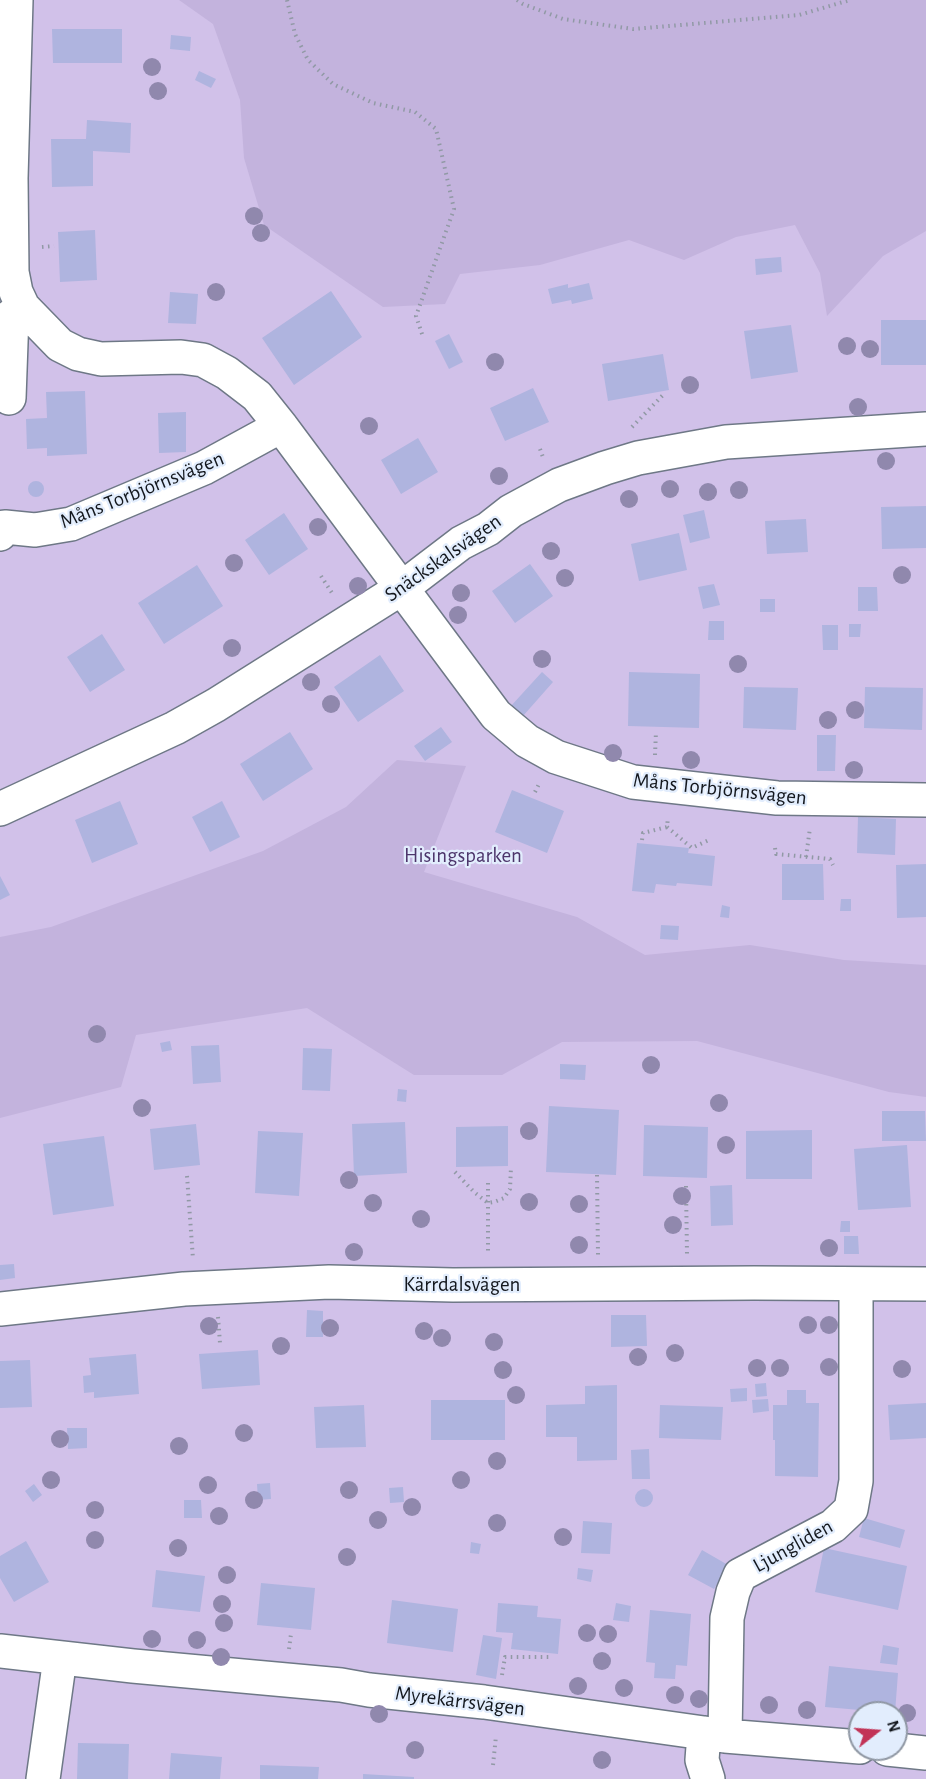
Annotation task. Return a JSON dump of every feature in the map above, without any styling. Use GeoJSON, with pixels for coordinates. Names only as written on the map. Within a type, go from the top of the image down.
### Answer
{"type":"FeatureCollection","features":[{"type":"Feature","properties":{"kind":"street","name":"Måns Torbjörnsvägen"},"geometry":{"type":"LineString","coordinates":[[16,0],[11,178],[12,272],[16,292],[24,307],[60,345],[78,354],[101,359],[180,357],[203,360],[227,373],[257,396],[496,714],[527,741],[556,757],[633,782],[777,798],[926,800]]}},
{"type":"Feature","properties":{"kind":"street"},"geometry":{"type":"LineString","coordinates":[[9,398],[12,315],[24,307]]}},
{"type":"Feature","properties":{"kind":"street","name":"Måns Torbjörnsvägen"},"geometry":{"type":"LineString","coordinates":[[0,534],[5,527],[35,530],[71,524],[204,468],[281,426]]}},
{"type":"Feature","properties":{"kind":"street","name":"Snäckskalsvägen"},"geometry":{"type":"LineString","coordinates":[[0,809],[175,728],[224,700],[402,588],[461,543],[488,529],[511,510],[559,485],[638,458],[726,442],[926,429]]}},
{"type":"Feature","properties":{"kind":"street","name":"Kärrdalsvägen"},"geometry":{"type":"LineString","coordinates":[[0,1309],[195,1289],[329,1282],[488,1285],[926,1284]]}},
{"type":"Feature","properties":{"kind":"street","name":"Ljungliden"},"geometry":{"type":"LineString","coordinates":[[708,1779],[702,1760],[714,1735],[727,1618],[740,1575],[833,1526],[851,1509],[856,1481],[856,1284]]}},
{"type":"Feature","properties":{"kind":"street","name":"Myrekärrsvägen"},"geometry":{"type":"LineString","coordinates":[[0,1651],[341,1685],[497,1704],[714,1735],[848,1746]]}},
{"type":"Feature","properties":{"kind":"street"},"geometry":{"type":"LineString","coordinates":[[43,1779],[60,1658]]}},
{"type":"Feature","properties":{"kind":"street"},"geometry":{"type":"LineString","coordinates":[[908,1751],[926,1753]]}},
{"type":"Feature","properties":{"kind":"path"},"geometry":{"type":"LineString","coordinates":[[287,0],[295,34],[308,60],[333,84],[373,103],[416,112],[436,129],[454,209],[416,316],[423,337]]}},
{"type":"Feature","properties":{"kind":"path"},"geometry":{"type":"LineString","coordinates":[[517,0],[563,19],[633,29],[799,15],[850,0]]}},
{"type":"Feature","properties":{"kind":"path"},"geometry":{"type":"LineString","coordinates":[[629,430],[663,395]]}},
{"type":"Feature","properties":{"kind":"path"},"geometry":{"type":"LineString","coordinates":[[667,827],[692,848],[711,839]]}},
{"type":"Feature","properties":{"kind":"path"},"geometry":{"type":"LineString","coordinates":[[775,848],[776,854],[830,859],[834,865]]}},
{"type":"Feature","properties":{"kind":"path"},"geometry":{"type":"LineString","coordinates":[[488,1203],[508,1194],[511,1167]]}},
{"type":"Feature","properties":{"kind":"path"},"geometry":{"type":"LineString","coordinates":[[455,1172],[488,1203]]}},
{"type":"Feature","properties":{"kind":"path"},"geometry":{"type":"LineString","coordinates":[[597,1174],[599,1284]]}},
{"type":"Feature","properties":{"kind":"path"},"geometry":{"type":"LineString","coordinates":[[187,1176],[195,1289]]}},
{"type":"Feature","properties":{"kind":"path"},"geometry":{"type":"LineString","coordinates":[[488,1183],[488,1285]]}},
{"type":"Feature","properties":{"kind":"path"},"geometry":{"type":"LineString","coordinates":[[686,1186],[688,1283]]}},
{"type":"Feature","properties":{"kind":"path"},"geometry":{"type":"LineString","coordinates":[[497,1704],[505,1657],[552,1657]]}},
{"type":"Feature","properties":{"kind":"green space","name":"Hisingsparken"},"geometry":{"type":"Polygon","coordinates":[[[0,0],[926,0],[926,1779],[0,1779],[0,0]]]}},
{"type":"Feature","properties":{"kind":"shaded area"},"geometry":{"type":"Polygon","coordinates":[[[179,0],[926,0],[926,231],[883,256],[827,316],[820,273],[795,225],[736,237],[684,260],[629,240],[540,265],[460,274],[445,304],[383,307],[264,225],[244,158],[240,100],[213,24],[179,0]]]}},
{"type":"Feature","properties":{"kind":"shaded area"},"geometry":{"type":"Polygon","coordinates":[[[397,760],[466,766],[424,872],[577,917],[645,955],[750,945],[844,960],[926,965],[926,1097],[889,1092],[697,1041],[562,1042],[502,1075],[414,1075],[307,1008],[136,1035],[121,1087],[0,1118],[0,937],[51,927],[263,851],[346,807],[397,760]]]}},
{"type":"Feature","properties":{"kind":"building"},"geometry":{"type":"Polygon","coordinates":[[[52,29],[122,29],[122,63],[53,63],[52,29]]]}},
{"type":"Feature","properties":{"kind":"building"},"geometry":{"type":"Polygon","coordinates":[[[171,35],[191,37],[190,51],[170,49],[171,35]]]}},
{"type":"Feature","properties":{"kind":"building"},"geometry":{"type":"Polygon","coordinates":[[[199,71],[216,79],[211,88],[195,80],[199,71]]]}},
{"type":"Feature","properties":{"kind":"building"},"geometry":{"type":"Polygon","coordinates":[[[87,120],[131,123],[130,153],[93,151],[93,186],[52,187],[51,139],[86,139],[87,120]]]}},
{"type":"Feature","properties":{"kind":"building"},"geometry":{"type":"Polygon","coordinates":[[[95,230],[97,280],[60,282],[58,232],[95,230]]]}},
{"type":"Feature","properties":{"kind":"building"},"geometry":{"type":"Polygon","coordinates":[[[781,257],[782,272],[756,275],[755,259],[781,257]]]}},
{"type":"Feature","properties":{"kind":"building"},"geometry":{"type":"Polygon","coordinates":[[[589,283],[593,299],[572,304],[571,300],[552,304],[548,289],[568,284],[568,288],[589,283]]]}},
{"type":"Feature","properties":{"kind":"building"},"geometry":{"type":"Polygon","coordinates":[[[331,291],[362,337],[294,385],[262,338],[331,291]]]}},
{"type":"Feature","properties":{"kind":"building"},"geometry":{"type":"Polygon","coordinates":[[[170,292],[198,294],[196,324],[168,323],[170,292]]]}},
{"type":"Feature","properties":{"kind":"building"},"geometry":{"type":"Polygon","coordinates":[[[881,320],[926,320],[926,365],[881,365],[881,320]]]}},
{"type":"Feature","properties":{"kind":"building"},"geometry":{"type":"Polygon","coordinates":[[[791,325],[798,372],[751,379],[744,331],[791,325]]]}},
{"type":"Feature","properties":{"kind":"building"},"geometry":{"type":"Polygon","coordinates":[[[449,334],[463,362],[449,369],[435,341],[449,334]]]}},
{"type":"Feature","properties":{"kind":"building"},"geometry":{"type":"Polygon","coordinates":[[[663,354],[669,390],[608,401],[602,364],[663,354]]]}},
{"type":"Feature","properties":{"kind":"building"},"geometry":{"type":"Polygon","coordinates":[[[533,388],[549,422],[505,441],[490,408],[533,388]]]}},
{"type":"Feature","properties":{"kind":"building"},"geometry":{"type":"Polygon","coordinates":[[[85,391],[87,454],[47,456],[47,448],[27,449],[26,419],[47,418],[46,392],[85,391]]]}},
{"type":"Feature","properties":{"kind":"building"},"geometry":{"type":"Polygon","coordinates":[[[186,412],[186,452],[159,453],[158,413],[186,412]]]}},
{"type":"Feature","properties":{"kind":"building"},"geometry":{"type":"Polygon","coordinates":[[[418,438],[438,472],[401,494],[381,460],[418,438]]]}},
{"type":"Feature","properties":{"kind":"building"},"geometry":{"type":"Polygon","coordinates":[[[36,481],[42,483],[44,489],[42,495],[36,497],[30,495],[28,489],[30,483],[36,481]]]}},
{"type":"Feature","properties":{"kind":"building"},"geometry":{"type":"Polygon","coordinates":[[[926,506],[926,548],[882,549],[881,507],[926,506]]]}},
{"type":"Feature","properties":{"kind":"building"},"geometry":{"type":"Polygon","coordinates":[[[704,510],[710,538],[690,543],[683,515],[704,510]]]}},
{"type":"Feature","properties":{"kind":"building"},"geometry":{"type":"Polygon","coordinates":[[[284,513],[308,549],[269,575],[245,540],[284,513]]]}},
{"type":"Feature","properties":{"kind":"building"},"geometry":{"type":"Polygon","coordinates":[[[806,519],[808,552],[767,554],[765,521],[806,519]]]}},
{"type":"Feature","properties":{"kind":"building"},"geometry":{"type":"Polygon","coordinates":[[[679,533],[687,570],[639,581],[631,544],[679,533]]]}},
{"type":"Feature","properties":{"kind":"building"},"geometry":{"type":"Polygon","coordinates":[[[530,564],[553,596],[515,623],[492,591],[530,564]]]}},
{"type":"Feature","properties":{"kind":"building"},"geometry":{"type":"Polygon","coordinates":[[[197,565],[223,606],[164,644],[138,603],[197,565]]]}},
{"type":"Feature","properties":{"kind":"building"},"geometry":{"type":"Polygon","coordinates":[[[714,584],[720,605],[703,609],[698,587],[714,584]]]}},
{"type":"Feature","properties":{"kind":"building"},"geometry":{"type":"Polygon","coordinates":[[[858,587],[877,587],[878,611],[858,611],[858,587]]]}},
{"type":"Feature","properties":{"kind":"building"},"geometry":{"type":"Polygon","coordinates":[[[760,599],[775,599],[775,612],[760,612],[760,599]]]}},
{"type":"Feature","properties":{"kind":"building"},"geometry":{"type":"Polygon","coordinates":[[[709,621],[724,621],[724,640],[708,640],[709,621]]]}},
{"type":"Feature","properties":{"kind":"building"},"geometry":{"type":"Polygon","coordinates":[[[849,624],[861,624],[860,637],[849,637],[849,624]]]}},
{"type":"Feature","properties":{"kind":"building"},"geometry":{"type":"Polygon","coordinates":[[[822,625],[838,625],[838,650],[823,650],[822,625]]]}},
{"type":"Feature","properties":{"kind":"building"},"geometry":{"type":"Polygon","coordinates":[[[102,634],[125,670],[90,692],[67,657],[102,634]]]}},
{"type":"Feature","properties":{"kind":"building"},"geometry":{"type":"Polygon","coordinates":[[[380,655],[404,691],[358,722],[334,687],[380,655]]]}},
{"type":"Feature","properties":{"kind":"building"},"geometry":{"type":"Polygon","coordinates":[[[542,672],[553,682],[523,716],[511,706],[542,672]]]}},
{"type":"Feature","properties":{"kind":"building"},"geometry":{"type":"Polygon","coordinates":[[[629,672],[700,674],[699,728],[628,726],[629,672]]]}},
{"type":"Feature","properties":{"kind":"building"},"geometry":{"type":"Polygon","coordinates":[[[744,687],[798,688],[796,730],[743,728],[744,687]]]}},
{"type":"Feature","properties":{"kind":"building"},"geometry":{"type":"Polygon","coordinates":[[[865,687],[923,688],[922,730],[864,728],[865,687]]]}},
{"type":"Feature","properties":{"kind":"building"},"geometry":{"type":"Polygon","coordinates":[[[441,727],[452,742],[425,761],[414,746],[441,727]]]}},
{"type":"Feature","properties":{"kind":"building"},"geometry":{"type":"Polygon","coordinates":[[[290,732],[313,769],[263,801],[240,764],[290,732]]]}},
{"type":"Feature","properties":{"kind":"building"},"geometry":{"type":"Polygon","coordinates":[[[817,735],[836,735],[835,771],[817,771],[817,735]]]}},
{"type":"Feature","properties":{"kind":"building"},"geometry":{"type":"Polygon","coordinates":[[[512,790],[564,811],[547,853],[495,832],[512,790]]]}},
{"type":"Feature","properties":{"kind":"building"},"geometry":{"type":"Polygon","coordinates":[[[120,801],[138,844],[92,863],[75,820],[120,801]]]}},
{"type":"Feature","properties":{"kind":"building"},"geometry":{"type":"Polygon","coordinates":[[[222,801],[240,837],[210,852],[192,817],[222,801]]]}},
{"type":"Feature","properties":{"kind":"building"},"geometry":{"type":"Polygon","coordinates":[[[858,817],[896,819],[895,855],[857,853],[858,817]]]}},
{"type":"Feature","properties":{"kind":"building"},"geometry":{"type":"Polygon","coordinates":[[[637,843],[689,848],[688,853],[715,856],[712,886],[656,884],[654,893],[632,891],[637,843]]]}},
{"type":"Feature","properties":{"kind":"building"},"geometry":{"type":"Polygon","coordinates":[[[782,864],[823,864],[824,900],[782,900],[782,864]]]}},
{"type":"Feature","properties":{"kind":"building"},"geometry":{"type":"Polygon","coordinates":[[[926,864],[926,917],[897,918],[896,865],[926,864]]]}},
{"type":"Feature","properties":{"kind":"building"},"geometry":{"type":"Polygon","coordinates":[[[0,876],[10,895],[0,900],[0,876]]]}},
{"type":"Feature","properties":{"kind":"building"},"geometry":{"type":"Polygon","coordinates":[[[841,899],[851,899],[851,911],[840,911],[841,899]]]}},
{"type":"Feature","properties":{"kind":"building"},"geometry":{"type":"Polygon","coordinates":[[[722,905],[730,907],[729,918],[720,917],[722,905]]]}},
{"type":"Feature","properties":{"kind":"building"},"geometry":{"type":"Polygon","coordinates":[[[661,925],[679,926],[678,940],[660,939],[661,925]]]}},
{"type":"Feature","properties":{"kind":"building"},"geometry":{"type":"Polygon","coordinates":[[[170,1041],[172,1050],[162,1052],[160,1043],[170,1041]]]}},
{"type":"Feature","properties":{"kind":"building"},"geometry":{"type":"Polygon","coordinates":[[[219,1045],[221,1082],[193,1084],[191,1046],[219,1045]]]}},
{"type":"Feature","properties":{"kind":"building"},"geometry":{"type":"Polygon","coordinates":[[[303,1048],[332,1049],[330,1091],[302,1090],[303,1048]]]}},
{"type":"Feature","properties":{"kind":"building"},"geometry":{"type":"Polygon","coordinates":[[[560,1064],[586,1065],[585,1080],[560,1079],[560,1064]]]}},
{"type":"Feature","properties":{"kind":"building"},"geometry":{"type":"Polygon","coordinates":[[[398,1089],[407,1090],[406,1102],[397,1101],[398,1089]]]}},
{"type":"Feature","properties":{"kind":"building"},"geometry":{"type":"Polygon","coordinates":[[[549,1106],[619,1110],[616,1175],[546,1172],[549,1106]]]}},
{"type":"Feature","properties":{"kind":"building"},"geometry":{"type":"Polygon","coordinates":[[[882,1111],[925,1111],[926,1141],[882,1141],[882,1111]]]}},
{"type":"Feature","properties":{"kind":"building"},"geometry":{"type":"Polygon","coordinates":[[[405,1122],[407,1173],[354,1176],[352,1124],[405,1122]]]}},
{"type":"Feature","properties":{"kind":"building"},"geometry":{"type":"Polygon","coordinates":[[[196,1124],[200,1165],[154,1170],[150,1129],[196,1124]]]}},
{"type":"Feature","properties":{"kind":"building"},"geometry":{"type":"Polygon","coordinates":[[[644,1125],[708,1127],[707,1178],[643,1176],[644,1125]]]}},
{"type":"Feature","properties":{"kind":"building"},"geometry":{"type":"Polygon","coordinates":[[[508,1126],[508,1166],[456,1167],[456,1127],[508,1126]]]}},
{"type":"Feature","properties":{"kind":"building"},"geometry":{"type":"Polygon","coordinates":[[[812,1130],[812,1179],[746,1179],[746,1131],[812,1130]]]}},
{"type":"Feature","properties":{"kind":"building"},"geometry":{"type":"Polygon","coordinates":[[[258,1131],[303,1133],[299,1196],[255,1193],[258,1131]]]}},
{"type":"Feature","properties":{"kind":"building"},"geometry":{"type":"Polygon","coordinates":[[[104,1136],[114,1206],[53,1215],[43,1144],[104,1136]]]}},
{"type":"Feature","properties":{"kind":"building"},"geometry":{"type":"Polygon","coordinates":[[[907,1145],[911,1207],[858,1210],[854,1149],[907,1145]]]}},
{"type":"Feature","properties":{"kind":"building"},"geometry":{"type":"Polygon","coordinates":[[[732,1185],[733,1225],[711,1226],[710,1186],[732,1185]]]}},
{"type":"Feature","properties":{"kind":"building"},"geometry":{"type":"Polygon","coordinates":[[[841,1221],[850,1221],[850,1232],[840,1232],[841,1221]]]}},
{"type":"Feature","properties":{"kind":"building"},"geometry":{"type":"Polygon","coordinates":[[[844,1236],[858,1236],[859,1254],[844,1254],[844,1236]]]}},
{"type":"Feature","properties":{"kind":"building"},"geometry":{"type":"Polygon","coordinates":[[[14,1264],[15,1278],[0,1280],[0,1265],[14,1264]]]}},
{"type":"Feature","properties":{"kind":"building"},"geometry":{"type":"Polygon","coordinates":[[[307,1310],[323,1311],[323,1337],[306,1337],[307,1310]]]}},
{"type":"Feature","properties":{"kind":"building"},"geometry":{"type":"Polygon","coordinates":[[[611,1315],[646,1315],[647,1346],[611,1347],[611,1315]]]}},
{"type":"Feature","properties":{"kind":"building"},"geometry":{"type":"Polygon","coordinates":[[[258,1350],[260,1385],[202,1389],[199,1354],[258,1350]]]}},
{"type":"Feature","properties":{"kind":"building"},"geometry":{"type":"Polygon","coordinates":[[[136,1354],[139,1394],[94,1398],[94,1392],[84,1393],[83,1376],[91,1375],[89,1358],[136,1354]]]}},
{"type":"Feature","properties":{"kind":"building"},"geometry":{"type":"Polygon","coordinates":[[[30,1360],[32,1407],[0,1408],[0,1361],[30,1360]]]}},
{"type":"Feature","properties":{"kind":"building"},"geometry":{"type":"Polygon","coordinates":[[[766,1383],[767,1396],[756,1397],[755,1384],[766,1383]]]}},
{"type":"Feature","properties":{"kind":"building"},"geometry":{"type":"Polygon","coordinates":[[[617,1385],[617,1460],[577,1461],[577,1437],[546,1437],[546,1405],[585,1404],[585,1386],[617,1385]]]}},
{"type":"Feature","properties":{"kind":"building"},"geometry":{"type":"Polygon","coordinates":[[[747,1388],[747,1401],[731,1402],[730,1389],[747,1388]]]}},
{"type":"Feature","properties":{"kind":"building"},"geometry":{"type":"Polygon","coordinates":[[[787,1390],[806,1390],[806,1403],[819,1403],[818,1477],[775,1476],[773,1405],[787,1405],[787,1390]]]}},
{"type":"Feature","properties":{"kind":"building"},"geometry":{"type":"Polygon","coordinates":[[[768,1399],[769,1411],[753,1413],[752,1400],[768,1399]]]}},
{"type":"Feature","properties":{"kind":"building"},"geometry":{"type":"Polygon","coordinates":[[[431,1400],[505,1400],[505,1440],[431,1440],[431,1400]]]}},
{"type":"Feature","properties":{"kind":"building"},"geometry":{"type":"Polygon","coordinates":[[[926,1403],[926,1438],[890,1440],[888,1405],[926,1403]]]}},
{"type":"Feature","properties":{"kind":"building"},"geometry":{"type":"Polygon","coordinates":[[[364,1405],[366,1447],[316,1448],[314,1407],[364,1405]]]}},
{"type":"Feature","properties":{"kind":"building"},"geometry":{"type":"Polygon","coordinates":[[[660,1405],[723,1407],[721,1440],[659,1438],[660,1405]]]}},
{"type":"Feature","properties":{"kind":"building"},"geometry":{"type":"Polygon","coordinates":[[[67,1428],[87,1428],[87,1448],[68,1449],[67,1428]]]}},
{"type":"Feature","properties":{"kind":"building"},"geometry":{"type":"Polygon","coordinates":[[[649,1449],[650,1479],[632,1479],[631,1450],[649,1449]]]}},
{"type":"Feature","properties":{"kind":"building"},"geometry":{"type":"Polygon","coordinates":[[[270,1483],[271,1499],[258,1500],[257,1484],[270,1483]]]}},
{"type":"Feature","properties":{"kind":"building"},"geometry":{"type":"Polygon","coordinates":[[[34,1484],[42,1495],[33,1502],[25,1491],[34,1484]]]}},
{"type":"Feature","properties":{"kind":"building"},"geometry":{"type":"Polygon","coordinates":[[[403,1487],[404,1502],[390,1503],[389,1488],[403,1487]]]}},
{"type":"Feature","properties":{"kind":"building"},"geometry":{"type":"Polygon","coordinates":[[[644,1489],[650,1492],[653,1498],[650,1504],[644,1507],[638,1504],[635,1498],[638,1492],[644,1489]]]}},
{"type":"Feature","properties":{"kind":"building"},"geometry":{"type":"Polygon","coordinates":[[[184,1500],[201,1500],[202,1518],[184,1518],[184,1500]]]}},
{"type":"Feature","properties":{"kind":"building"},"geometry":{"type":"Polygon","coordinates":[[[864,1518],[905,1530],[900,1548],[859,1537],[864,1518]]]}},
{"type":"Feature","properties":{"kind":"building"},"geometry":{"type":"Polygon","coordinates":[[[583,1521],[612,1523],[610,1554],[581,1553],[583,1521]]]}},
{"type":"Feature","properties":{"kind":"building"},"geometry":{"type":"Polygon","coordinates":[[[26,1541],[49,1582],[14,1602],[0,1578],[0,1556],[26,1541]]]}},
{"type":"Feature","properties":{"kind":"building"},"geometry":{"type":"Polygon","coordinates":[[[471,1542],[481,1544],[479,1554],[470,1553],[471,1542]]]}},
{"type":"Feature","properties":{"kind":"building"},"geometry":{"type":"Polygon","coordinates":[[[824,1548],[907,1566],[898,1610],[815,1592],[824,1548]]]}},
{"type":"Feature","properties":{"kind":"building"},"geometry":{"type":"Polygon","coordinates":[[[702,1550],[728,1565],[714,1589],[688,1575],[702,1550]]]}},
{"type":"Feature","properties":{"kind":"building"},"geometry":{"type":"Polygon","coordinates":[[[578,1568],[593,1570],[591,1582],[577,1579],[578,1568]]]}},
{"type":"Feature","properties":{"kind":"building"},"geometry":{"type":"Polygon","coordinates":[[[156,1570],[205,1576],[200,1612],[152,1607],[156,1570]]]}},
{"type":"Feature","properties":{"kind":"building"},"geometry":{"type":"Polygon","coordinates":[[[261,1583],[315,1588],[311,1630],[257,1625],[261,1583]]]}},
{"type":"Feature","properties":{"kind":"building"},"geometry":{"type":"Polygon","coordinates":[[[392,1600],[458,1609],[453,1652],[387,1643],[392,1600]]]}},
{"type":"Feature","properties":{"kind":"building"},"geometry":{"type":"Polygon","coordinates":[[[498,1603],[538,1606],[537,1617],[561,1619],[558,1654],[511,1649],[513,1633],[496,1632],[498,1603]]]}},
{"type":"Feature","properties":{"kind":"building"},"geometry":{"type":"Polygon","coordinates":[[[616,1603],[631,1606],[629,1622],[613,1620],[616,1603]]]}},
{"type":"Feature","properties":{"kind":"building"},"geometry":{"type":"Polygon","coordinates":[[[650,1610],[691,1614],[687,1666],[676,1665],[675,1679],[654,1678],[655,1663],[646,1662],[650,1610]]]}},
{"type":"Feature","properties":{"kind":"building"},"geometry":{"type":"Polygon","coordinates":[[[483,1635],[502,1638],[496,1679],[476,1675],[483,1635]]]}},
{"type":"Feature","properties":{"kind":"building"},"geometry":{"type":"Polygon","coordinates":[[[883,1645],[899,1648],[897,1665],[880,1663],[883,1645]]]}},
{"type":"Feature","properties":{"kind":"building"},"geometry":{"type":"Polygon","coordinates":[[[829,1666],[898,1673],[896,1701],[848,1701],[848,1709],[825,1707],[829,1666]]]}},
{"type":"Feature","properties":{"kind":"building"},"geometry":{"type":"Polygon","coordinates":[[[78,1743],[129,1744],[128,1779],[77,1779],[78,1743]]]}},
{"type":"Feature","properties":{"kind":"building"},"geometry":{"type":"Polygon","coordinates":[[[171,1753],[222,1757],[220,1779],[169,1779],[171,1753]]]}},
{"type":"Feature","properties":{"kind":"building"},"geometry":{"type":"Polygon","coordinates":[[[260,1765],[319,1767],[318,1779],[260,1779],[260,1765]]]}},
{"type":"Feature","properties":{"kind":"building"},"geometry":{"type":"Polygon","coordinates":[[[363,1774],[414,1777],[414,1779],[363,1779],[363,1774]]]}}]}
